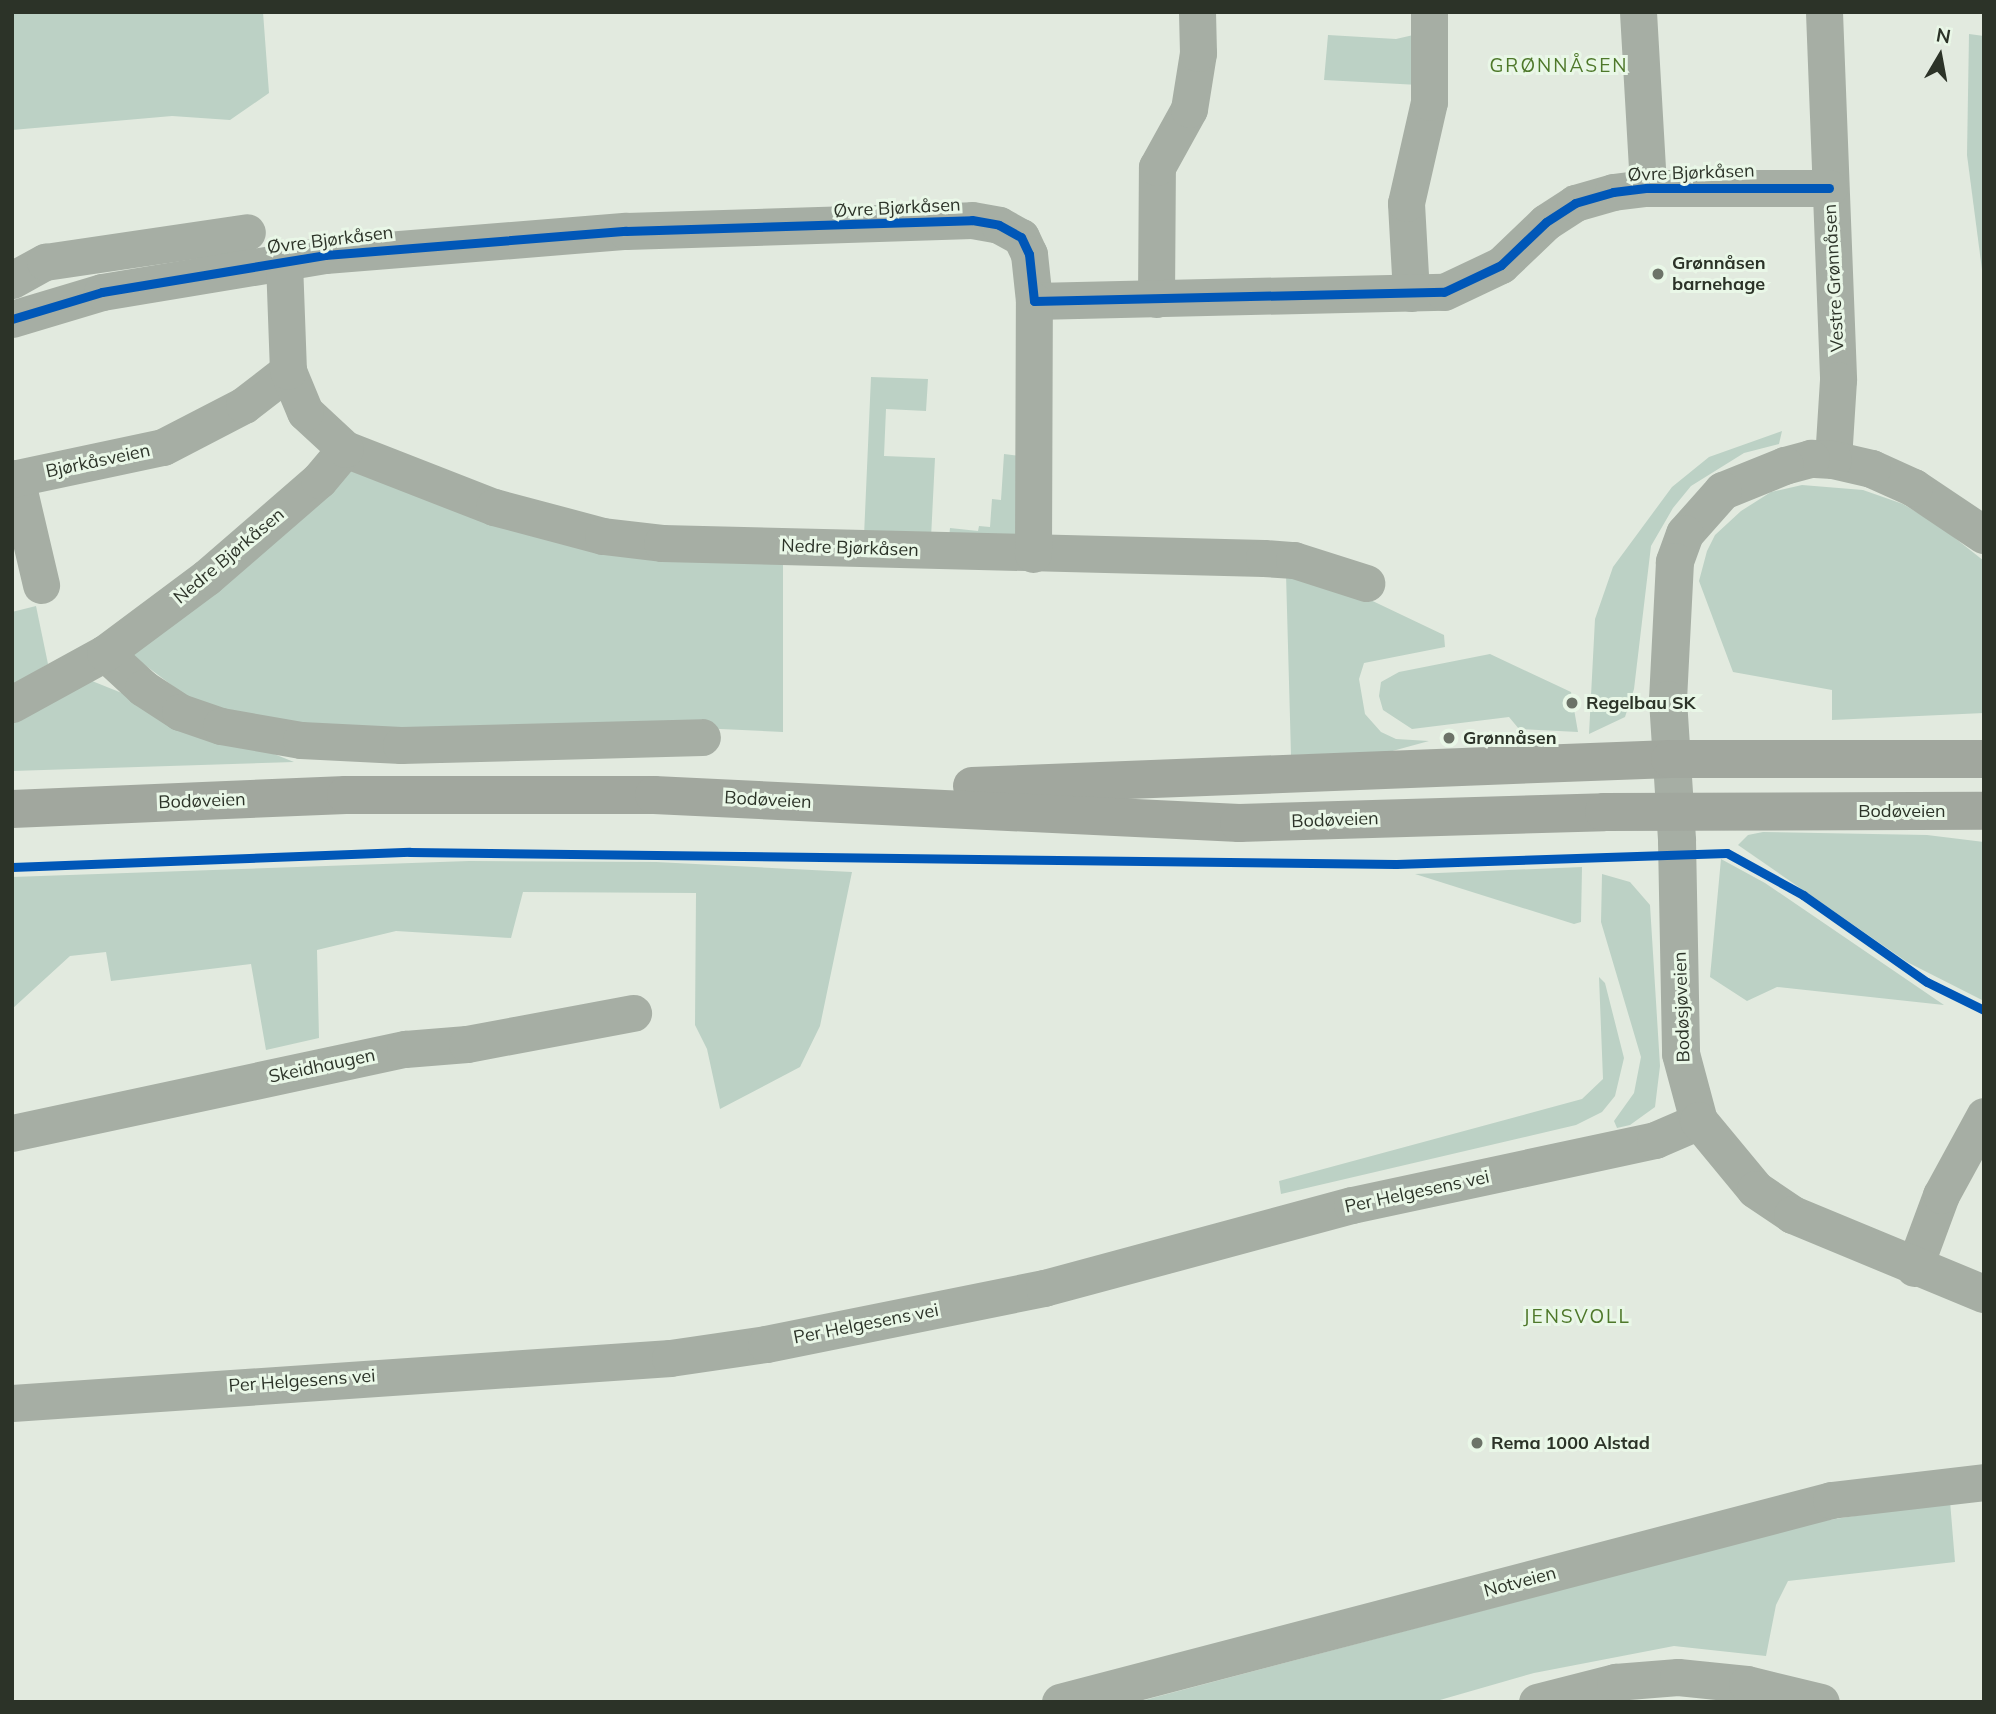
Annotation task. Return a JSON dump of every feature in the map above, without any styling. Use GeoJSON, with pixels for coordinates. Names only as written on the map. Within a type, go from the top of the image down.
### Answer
{"type":"FeatureCollection","features":[{"type":"Feature","properties":{"kind":"main road","name":"Bodøveien"},"geometry":{"type":"LineString","coordinates":[[12,809],[346,795],[686,796],[1670,759],[1984,759]]}},
{"type":"Feature","properties":{"kind":"main road","name":"Bodøveien"},"geometry":{"type":"LineString","coordinates":[[686,796],[1239,823],[1675,812],[1984,811]]}},
{"type":"Feature","properties":{"kind":"street"},"geometry":{"type":"LineString","coordinates":[[1156,299],[1157,167],[1189,109],[1198,53],[1197,12]]}},
{"type":"Feature","properties":{"kind":"street"},"geometry":{"type":"LineString","coordinates":[[1411,293],[1406,203],[1429,102],[1430,12]]}},
{"type":"Feature","properties":{"kind":"street","name":"Øvre Bjørkåsen"},"geometry":{"type":"LineString","coordinates":[[1638,12],[1648,188]]}},
{"type":"Feature","properties":{"kind":"street","name":"Vestre Grønnåsen"},"geometry":{"type":"LineString","coordinates":[[1824,12],[1838,380],[1833,460]]}},
{"type":"Feature","properties":{"kind":"street","name":"Øvre Bjørkåsen"},"geometry":{"type":"LineString","coordinates":[[1034,301],[1444,292],[1501,265],[1546,222],[1575,203],[1648,188],[1829,188]]}},
{"type":"Feature","properties":{"kind":"street","name":"Øvre Bjørkåsen"},"geometry":{"type":"LineString","coordinates":[[12,319],[102,292],[284,262],[481,239],[972,220],[999,225],[1021,237],[1029,254],[1034,301],[1030,352],[1033,554]]}},
{"type":"Feature","properties":{"kind":"street","name":"Øvre Bjørkåsen"},"geometry":{"type":"LineString","coordinates":[[12,281],[45,262],[247,232]]}},
{"type":"Feature","properties":{"kind":"street","name":"Nedre Bjørkåsen"},"geometry":{"type":"LineString","coordinates":[[284,262],[288,371],[304,412],[345,449],[494,507],[603,536],[662,543],[1294,560],[1366,583]]}},
{"type":"Feature","properties":{"kind":"street","name":"Bjørkåsveien"},"geometry":{"type":"LineString","coordinates":[[14,478],[163,447],[244,405],[288,371]]}},
{"type":"Feature","properties":{"kind":"street","name":"Nedre Bjørkåsen"},"geometry":{"type":"LineString","coordinates":[[12,704],[105,653],[207,577],[318,480],[345,449]]}},
{"type":"Feature","properties":{"kind":"street","name":"Bodøsjøveien"},"geometry":{"type":"LineString","coordinates":[[1984,535],[1914,488],[1872,469],[1833,460],[1811,459],[1785,466],[1723,491],[1685,534],[1675,562],[1670,611],[1670,759],[1675,812],[1681,1054],[1699,1121],[1756,1190],[1793,1215],[1914,1268],[1984,1294]]}},
{"type":"Feature","properties":{"kind":"street"},"geometry":{"type":"LineString","coordinates":[[14,478],[41,585]]}},
{"type":"Feature","properties":{"kind":"street"},"geometry":{"type":"LineString","coordinates":[[105,653],[144,688],[180,712],[221,726],[301,740],[401,745],[702,737]]}},
{"type":"Feature","properties":{"kind":"street","name":"Skeidhaugen"},"geometry":{"type":"LineString","coordinates":[[12,1133],[405,1049],[467,1044],[633,1013]]}},
{"type":"Feature","properties":{"kind":"street"},"geometry":{"type":"LineString","coordinates":[[1914,1268],[1941,1195],[1984,1116]]}},
{"type":"Feature","properties":{"kind":"street","name":"Per Helgesens vei"},"geometry":{"type":"LineString","coordinates":[[12,1403],[670,1358],[766,1344],[1044,1288],[1352,1205],[1655,1140],[1699,1121]]}},
{"type":"Feature","properties":{"kind":"street","name":"Notveien"},"geometry":{"type":"LineString","coordinates":[[1060,1702],[1818,1503],[1984,1482]]}},
{"type":"Feature","properties":{"kind":"street"},"geometry":{"type":"LineString","coordinates":[[1537,1702],[1615,1682],[1678,1676],[1747,1684],[1821,1702]]}},
{"type":"Feature","properties":{"kind":"green space"},"geometry":{"type":"Polygon","coordinates":[[[12,12],[263,12],[269,93],[230,120],[172,116],[12,130],[12,12]]]}},
{"type":"Feature","properties":{"kind":"green space"},"geometry":{"type":"Polygon","coordinates":[[[1422,33],[1419,85],[1324,80],[1328,35],[1396,39],[1422,33]]]}},
{"type":"Feature","properties":{"kind":"green space"},"geometry":{"type":"Polygon","coordinates":[[[1969,34],[1984,36],[1984,285],[1967,155],[1969,34]]]}},
{"type":"Feature","properties":{"kind":"green space"},"geometry":{"type":"Polygon","coordinates":[[[871,377],[928,379],[926,411],[886,409],[884,456],[935,458],[931,538],[864,536],[871,377]]]}},
{"type":"Feature","properties":{"kind":"green space"},"geometry":{"type":"Polygon","coordinates":[[[1782,431],[1779,444],[1744,453],[1691,486],[1673,508],[1651,546],[1634,689],[1625,717],[1589,734],[1595,619],[1613,567],[1672,487],[1709,457],[1782,431]]]}},
{"type":"Feature","properties":{"kind":"green space"},"geometry":{"type":"Polygon","coordinates":[[[1004,454],[1019,456],[1017,535],[949,539],[950,528],[978,531],[979,526],[990,527],[992,499],[1001,500],[1004,454]]]}},
{"type":"Feature","properties":{"kind":"green space"},"geometry":{"type":"Polygon","coordinates":[[[344,465],[783,561],[783,732],[677,727],[365,734],[202,708],[125,650],[344,465]]]}},
{"type":"Feature","properties":{"kind":"green space"},"geometry":{"type":"Polygon","coordinates":[[[1802,485],[1863,490],[1903,504],[1941,527],[1984,561],[1984,713],[1832,720],[1832,690],[1733,672],[1699,581],[1707,551],[1715,535],[1741,511],[1771,492],[1802,485]]]}},
{"type":"Feature","properties":{"kind":"green space"},"geometry":{"type":"Polygon","coordinates":[[[1286,574],[1360,595],[1444,635],[1445,647],[1364,663],[1359,679],[1365,714],[1381,732],[1396,739],[1429,741],[1385,753],[1291,755],[1286,574]]]}},
{"type":"Feature","properties":{"kind":"green space"},"geometry":{"type":"Polygon","coordinates":[[[36,606],[48,664],[12,686],[12,612],[36,606]]]}},
{"type":"Feature","properties":{"kind":"green space"},"geometry":{"type":"Polygon","coordinates":[[[1490,654],[1571,692],[1578,732],[1519,729],[1509,717],[1412,729],[1383,710],[1379,696],[1381,682],[1399,672],[1490,654]]]}},
{"type":"Feature","properties":{"kind":"green space"},"geometry":{"type":"Polygon","coordinates":[[[92,681],[294,762],[12,771],[12,717],[92,681]]]}},
{"type":"Feature","properties":{"kind":"green space"},"geometry":{"type":"Polygon","coordinates":[[[1763,832],[1927,835],[1984,842],[1984,1001],[1907,962],[1738,845],[1748,835],[1763,832]]]}},
{"type":"Feature","properties":{"kind":"green space"},"geometry":{"type":"Polygon","coordinates":[[[1721,859],[1765,883],[1944,1005],[1777,987],[1747,1001],[1710,977],[1721,859]]]}},
{"type":"Feature","properties":{"kind":"green space"},"geometry":{"type":"Polygon","coordinates":[[[469,861],[656,862],[852,872],[820,1026],[800,1067],[720,1109],[707,1049],[695,1025],[696,893],[523,892],[511,938],[396,931],[317,950],[319,1038],[266,1050],[251,964],[111,981],[106,952],[70,956],[12,1009],[12,877],[469,861]]]}},
{"type":"Feature","properties":{"kind":"green space"},"geometry":{"type":"Polygon","coordinates":[[[1582,867],[1581,922],[1574,924],[1415,874],[1582,867]]]}},
{"type":"Feature","properties":{"kind":"green space"},"geometry":{"type":"Polygon","coordinates":[[[1602,874],[1630,882],[1650,905],[1660,1066],[1655,1107],[1630,1125],[1617,1128],[1614,1121],[1634,1093],[1641,1057],[1601,922],[1602,874]]]}},
{"type":"Feature","properties":{"kind":"green space"},"geometry":{"type":"Polygon","coordinates":[[[1599,977],[1605,983],[1624,1058],[1615,1096],[1602,1112],[1576,1125],[1281,1194],[1279,1181],[1582,1099],[1603,1079],[1599,977]]]}},
{"type":"Feature","properties":{"kind":"green space"},"geometry":{"type":"Polygon","coordinates":[[[1950,1501],[1955,1562],[1788,1581],[1776,1605],[1766,1656],[1674,1646],[1534,1673],[1433,1702],[1137,1702],[1816,1522],[1950,1501]]]}},
{"type":"Feature","properties":{"kind":"cycle path"},"geometry":{"type":"LineString","coordinates":[[12,319],[102,292],[325,255],[626,231],[972,220],[999,225],[1021,237],[1029,254],[1034,301],[1444,292],[1501,265],[1546,222],[1575,203],[1613,192],[1648,188],[1829,188]]}},
{"type":"Feature","properties":{"kind":"cycle path"},"geometry":{"type":"LineString","coordinates":[[12,867],[410,852],[1396,864],[1727,853],[1803,895],[1927,982],[1984,1010]]}},
{"type":"Feature","properties":{"kind":"place","name":"Grønnåsen barnehage"},"geometry":{"type":"Point","coordinates":[1658,274]}},
{"type":"Feature","properties":{"kind":"place","name":"Regelbau SK"},"geometry":{"type":"Point","coordinates":[1572,703]}},
{"type":"Feature","properties":{"kind":"place","name":"Grønnåsen"},"geometry":{"type":"Point","coordinates":[1449,738]}},
{"type":"Feature","properties":{"kind":"place","name":"Rema 1000 Alstad"},"geometry":{"type":"Point","coordinates":[1477,1443]}},
{"type":"Feature","properties":{"kind":"district","name":"GRØNNÅSEN"},"geometry":{"type":"Point","coordinates":[1559,66]}},
{"type":"Feature","properties":{"kind":"district","name":"JENSVOLL"},"geometry":{"type":"Point","coordinates":[1577,1317]}}]}
